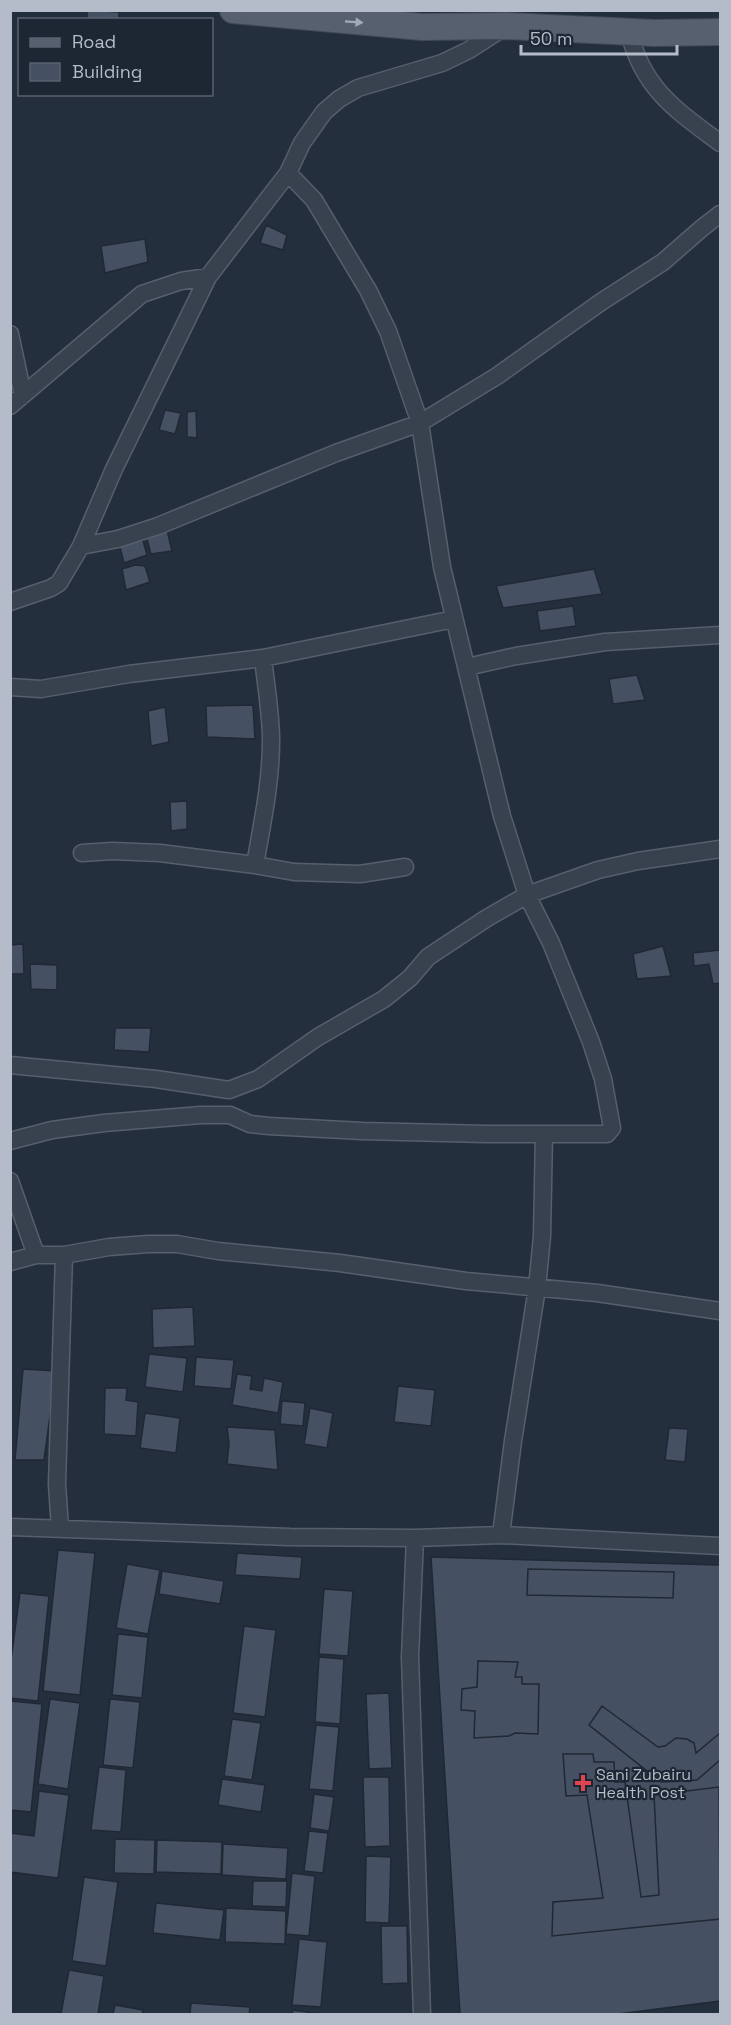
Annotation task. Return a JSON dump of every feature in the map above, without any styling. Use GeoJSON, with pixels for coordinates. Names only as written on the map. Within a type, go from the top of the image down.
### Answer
{"type":"FeatureCollection","features":[{"type":"Feature","properties":{"kind":"main road"},"geometry":{"type":"LineString","coordinates":[[233,10],[321,20],[422,27],[453,19],[506,26],[629,32],[720,32]]}},
{"type":"Feature","properties":{"kind":"street"},"geometry":{"type":"LineString","coordinates":[[10,602],[59,583],[81,546],[114,469],[208,277],[288,173],[307,135],[324,112],[339,99],[358,88],[442,63],[469,50],[506,26]]}},
{"type":"Feature","properties":{"kind":"street"},"geometry":{"type":"LineString","coordinates":[[629,32],[633,50],[650,83],[683,115],[720,143]]}},
{"type":"Feature","properties":{"kind":"street"},"geometry":{"type":"LineString","coordinates":[[10,1142],[52,1130],[201,1115],[230,1115],[250,1124],[362,1131],[607,1134],[611,1130],[613,1123],[603,1079],[587,1032],[551,943],[527,895],[502,816],[454,619],[433,516],[420,423],[388,331],[368,290],[314,200],[288,173]]}},
{"type":"Feature","properties":{"kind":"street"},"geometry":{"type":"LineString","coordinates":[[81,546],[118,539],[158,526],[336,453],[420,423],[497,376],[663,262],[720,214]]}},
{"type":"Feature","properties":{"kind":"street"},"geometry":{"type":"LineString","coordinates":[[17,400],[142,294],[181,281],[208,277]]}},
{"type":"Feature","properties":{"kind":"street"},"geometry":{"type":"LineString","coordinates":[[10,334],[17,400]]}},
{"type":"Feature","properties":{"kind":"street"},"geometry":{"type":"LineString","coordinates":[[10,687],[41,689],[129,674],[263,658],[454,619]]}},
{"type":"Feature","properties":{"kind":"street"},"geometry":{"type":"LineString","coordinates":[[467,667],[516,656],[605,642],[720,635]]}},
{"type":"Feature","properties":{"kind":"street"},"geometry":{"type":"LineString","coordinates":[[255,865],[269,774],[271,741],[263,658]]}},
{"type":"Feature","properties":{"kind":"street"},"geometry":{"type":"LineString","coordinates":[[10,1065],[156,1079],[229,1090],[258,1079],[318,1038],[384,999],[410,978],[428,957],[527,895],[598,870],[638,861],[720,849]]}},
{"type":"Feature","properties":{"kind":"street"},"geometry":{"type":"LineString","coordinates":[[82,853],[112,851],[160,853],[294,872],[360,874],[405,867]]}},
{"type":"Feature","properties":{"kind":"street"},"geometry":{"type":"LineString","coordinates":[[229,1090],[230,1115]]}},
{"type":"Feature","properties":{"kind":"street"},"geometry":{"type":"LineString","coordinates":[[501,1535],[537,1288],[542,1236],[544,1134]]}},
{"type":"Feature","properties":{"kind":"street"},"geometry":{"type":"LineString","coordinates":[[10,1181],[36,1255]]}},
{"type":"Feature","properties":{"kind":"street"},"geometry":{"type":"LineString","coordinates":[[10,1263],[36,1255],[64,1255],[109,1247],[177,1244],[218,1251],[340,1263],[466,1281],[597,1293],[720,1311]]}},
{"type":"Feature","properties":{"kind":"street"},"geometry":{"type":"LineString","coordinates":[[60,1527],[57,1472],[64,1255]]}},
{"type":"Feature","properties":{"kind":"street"},"geometry":{"type":"LineString","coordinates":[[10,1527],[290,1537],[415,1538],[501,1535],[720,1546]]}},
{"type":"Feature","properties":{"kind":"street"},"geometry":{"type":"LineString","coordinates":[[415,1538],[410,1657],[422,2014]]}},
{"type":"Feature","properties":{"kind":"building"},"geometry":{"type":"Polygon","coordinates":[[[87,10],[119,12],[119,18],[87,18],[87,10]]]}},
{"type":"Feature","properties":{"kind":"building"},"geometry":{"type":"Polygon","coordinates":[[[266,225],[287,235],[283,250],[260,243],[266,225]]]}},
{"type":"Feature","properties":{"kind":"building"},"geometry":{"type":"Polygon","coordinates":[[[145,239],[148,262],[105,273],[101,246],[145,239]]]}},
{"type":"Feature","properties":{"kind":"building"},"geometry":{"type":"Polygon","coordinates":[[[165,410],[181,413],[175,434],[159,430],[165,410]]]}},
{"type":"Feature","properties":{"kind":"building"},"geometry":{"type":"Polygon","coordinates":[[[196,411],[197,438],[187,437],[187,412],[196,411]]]}},
{"type":"Feature","properties":{"kind":"building"},"geometry":{"type":"Polygon","coordinates":[[[167,530],[172,551],[151,554],[146,536],[167,530]]]}},
{"type":"Feature","properties":{"kind":"building"},"geometry":{"type":"Polygon","coordinates":[[[142,537],[147,555],[124,563],[119,544],[142,537]]]}},
{"type":"Feature","properties":{"kind":"building"},"geometry":{"type":"Polygon","coordinates":[[[135,565],[145,566],[150,582],[126,590],[122,569],[135,565]]]}},
{"type":"Feature","properties":{"kind":"building"},"geometry":{"type":"Polygon","coordinates":[[[594,569],[602,594],[503,608],[496,586],[594,569]]]}},
{"type":"Feature","properties":{"kind":"building"},"geometry":{"type":"Polygon","coordinates":[[[573,606],[576,626],[540,631],[537,611],[573,606]]]}},
{"type":"Feature","properties":{"kind":"building"},"geometry":{"type":"Polygon","coordinates":[[[637,675],[645,700],[613,704],[609,679],[637,675]]]}},
{"type":"Feature","properties":{"kind":"building"},"geometry":{"type":"Polygon","coordinates":[[[253,705],[255,739],[207,737],[206,706],[253,705]]]}},
{"type":"Feature","properties":{"kind":"building"},"geometry":{"type":"Polygon","coordinates":[[[165,707],[169,742],[151,746],[148,711],[165,707]]]}},
{"type":"Feature","properties":{"kind":"building"},"geometry":{"type":"Polygon","coordinates":[[[187,801],[187,829],[171,831],[170,802],[187,801]]]}},
{"type":"Feature","properties":{"kind":"building"},"geometry":{"type":"Polygon","coordinates":[[[23,944],[24,974],[10,974],[10,945],[23,944]]]}},
{"type":"Feature","properties":{"kind":"building"},"geometry":{"type":"Polygon","coordinates":[[[663,946],[671,976],[637,979],[633,954],[663,946]]]}},
{"type":"Feature","properties":{"kind":"building"},"geometry":{"type":"Polygon","coordinates":[[[720,950],[720,983],[713,984],[709,964],[694,966],[693,953],[720,950]]]}},
{"type":"Feature","properties":{"kind":"building"},"geometry":{"type":"Polygon","coordinates":[[[30,964],[57,965],[57,990],[31,989],[30,964]]]}},
{"type":"Feature","properties":{"kind":"building"},"geometry":{"type":"Polygon","coordinates":[[[115,1028],[151,1028],[149,1052],[114,1050],[115,1028]]]}},
{"type":"Feature","properties":{"kind":"building"},"geometry":{"type":"Polygon","coordinates":[[[193,1307],[195,1346],[153,1348],[152,1309],[193,1307]]]}},
{"type":"Feature","properties":{"kind":"building"},"geometry":{"type":"Polygon","coordinates":[[[149,1354],[187,1358],[183,1392],[145,1387],[149,1354]]]}},
{"type":"Feature","properties":{"kind":"building"},"geometry":{"type":"Polygon","coordinates":[[[196,1357],[234,1360],[231,1389],[194,1386],[196,1357]]]}},
{"type":"Feature","properties":{"kind":"building"},"geometry":{"type":"Polygon","coordinates":[[[23,1369],[56,1371],[44,1460],[15,1460],[23,1369]]]}},
{"type":"Feature","properties":{"kind":"building"},"geometry":{"type":"Polygon","coordinates":[[[237,1374],[252,1376],[250,1389],[262,1391],[264,1378],[283,1382],[278,1413],[232,1405],[237,1374]]]}},
{"type":"Feature","properties":{"kind":"building"},"geometry":{"type":"Polygon","coordinates":[[[398,1386],[435,1390],[431,1426],[394,1422],[398,1386]]]}},
{"type":"Feature","properties":{"kind":"building"},"geometry":{"type":"Polygon","coordinates":[[[105,1388],[127,1388],[126,1400],[138,1402],[136,1436],[104,1434],[105,1388]]]}},
{"type":"Feature","properties":{"kind":"building"},"geometry":{"type":"Polygon","coordinates":[[[282,1401],[305,1403],[303,1426],[280,1424],[282,1401]]]}},
{"type":"Feature","properties":{"kind":"building"},"geometry":{"type":"Polygon","coordinates":[[[310,1408],[333,1413],[327,1448],[304,1444],[310,1408]]]}},
{"type":"Feature","properties":{"kind":"building"},"geometry":{"type":"Polygon","coordinates":[[[145,1413],[180,1418],[176,1453],[140,1448],[145,1413]]]}},
{"type":"Feature","properties":{"kind":"building"},"geometry":{"type":"Polygon","coordinates":[[[227,1427],[275,1430],[278,1470],[227,1464],[229,1443],[227,1427]]]}},
{"type":"Feature","properties":{"kind":"building"},"geometry":{"type":"Polygon","coordinates":[[[669,1428],[688,1429],[685,1462],[665,1460],[669,1428]]]}},
{"type":"Feature","properties":{"kind":"building"},"geometry":{"type":"Polygon","coordinates":[[[58,1550],[95,1553],[80,1695],[43,1691],[58,1550]]]}},
{"type":"Feature","properties":{"kind":"building"},"geometry":{"type":"Polygon","coordinates":[[[237,1553],[302,1557],[300,1579],[235,1575],[237,1553]]]}},
{"type":"Feature","properties":{"kind":"building","name":"Sani Zubairu Health Post"},"geometry":{"type":"Polygon","coordinates":[[[431,1557],[720,1565],[720,2001],[618,2014],[460,2014],[431,1557]]]}},
{"type":"Feature","properties":{"kind":"building"},"geometry":{"type":"Polygon","coordinates":[[[127,1564],[160,1570],[148,1634],[116,1628],[127,1564]]]}},
{"type":"Feature","properties":{"kind":"building"},"geometry":{"type":"Polygon","coordinates":[[[528,1569],[674,1572],[673,1598],[527,1595],[528,1569]]]}},
{"type":"Feature","properties":{"kind":"building"},"geometry":{"type":"Polygon","coordinates":[[[162,1571],[224,1581],[220,1604],[159,1594],[162,1571]]]}},
{"type":"Feature","properties":{"kind":"building"},"geometry":{"type":"Polygon","coordinates":[[[324,1589],[353,1591],[348,1656],[319,1654],[324,1589]]]}},
{"type":"Feature","properties":{"kind":"building"},"geometry":{"type":"Polygon","coordinates":[[[20,1593],[49,1596],[38,1701],[10,1698],[10,1667],[20,1593]]]}},
{"type":"Feature","properties":{"kind":"building"},"geometry":{"type":"Polygon","coordinates":[[[244,1626],[276,1630],[265,1717],[233,1713],[244,1626]]]}},
{"type":"Feature","properties":{"kind":"building"},"geometry":{"type":"Polygon","coordinates":[[[118,1634],[148,1637],[142,1698],[112,1695],[118,1634]]]}},
{"type":"Feature","properties":{"kind":"building"},"geometry":{"type":"Polygon","coordinates":[[[319,1657],[344,1659],[340,1724],[315,1722],[319,1657]]]}},
{"type":"Feature","properties":{"kind":"building"},"geometry":{"type":"Polygon","coordinates":[[[478,1661],[518,1662],[515,1677],[522,1677],[522,1684],[539,1684],[538,1734],[515,1733],[509,1736],[474,1738],[475,1711],[461,1710],[462,1689],[477,1687],[478,1661]]]}},
{"type":"Feature","properties":{"kind":"building"},"geometry":{"type":"Polygon","coordinates":[[[389,1693],[392,1768],[369,1769],[366,1694],[389,1693]]]}},
{"type":"Feature","properties":{"kind":"building"},"geometry":{"type":"Polygon","coordinates":[[[50,1699],[80,1703],[68,1789],[38,1784],[50,1699]]]}},
{"type":"Feature","properties":{"kind":"building"},"geometry":{"type":"Polygon","coordinates":[[[110,1699],[140,1702],[133,1768],[103,1765],[110,1699]]]}},
{"type":"Feature","properties":{"kind":"building"},"geometry":{"type":"Polygon","coordinates":[[[10,1701],[42,1704],[31,1812],[10,1810],[10,1701]]]}},
{"type":"Feature","properties":{"kind":"building"},"geometry":{"type":"Polygon","coordinates":[[[602,1706],[658,1747],[665,1746],[676,1738],[687,1739],[694,1743],[696,1753],[720,1733],[720,1760],[697,1780],[661,1782],[589,1725],[602,1706]]]}},
{"type":"Feature","properties":{"kind":"building"},"geometry":{"type":"Polygon","coordinates":[[[232,1719],[261,1723],[252,1780],[224,1776],[232,1719]]]}},
{"type":"Feature","properties":{"kind":"building"},"geometry":{"type":"Polygon","coordinates":[[[316,1725],[339,1727],[333,1791],[309,1789],[316,1725]]]}},
{"type":"Feature","properties":{"kind":"building"},"geometry":{"type":"Polygon","coordinates":[[[563,1754],[593,1754],[594,1762],[614,1762],[615,1782],[625,1782],[641,1897],[659,1895],[654,1795],[719,1787],[720,1919],[552,1936],[553,1902],[603,1898],[587,1795],[566,1796],[563,1754]]]}},
{"type":"Feature","properties":{"kind":"building"},"geometry":{"type":"Polygon","coordinates":[[[99,1767],[126,1770],[121,1832],[91,1830],[99,1767]]]}},
{"type":"Feature","properties":{"kind":"building"},"geometry":{"type":"Polygon","coordinates":[[[363,1777],[389,1777],[390,1846],[365,1847],[363,1777]]]}},
{"type":"Feature","properties":{"kind":"building"},"geometry":{"type":"Polygon","coordinates":[[[222,1779],[265,1785],[261,1812],[218,1805],[222,1779]]]}},
{"type":"Feature","properties":{"kind":"building"},"geometry":{"type":"Polygon","coordinates":[[[39,1791],[69,1795],[58,1878],[10,1872],[10,1833],[34,1836],[39,1791]]]}},
{"type":"Feature","properties":{"kind":"building"},"geometry":{"type":"Polygon","coordinates":[[[314,1794],[334,1797],[329,1831],[310,1828],[314,1794]]]}},
{"type":"Feature","properties":{"kind":"building"},"geometry":{"type":"Polygon","coordinates":[[[309,1831],[328,1833],[323,1873],[304,1871],[309,1831]]]}},
{"type":"Feature","properties":{"kind":"building"},"geometry":{"type":"Polygon","coordinates":[[[115,1839],[155,1840],[154,1874],[114,1873],[115,1839]]]}},
{"type":"Feature","properties":{"kind":"building"},"geometry":{"type":"Polygon","coordinates":[[[157,1840],[222,1842],[221,1874],[156,1872],[157,1840]]]}},
{"type":"Feature","properties":{"kind":"building"},"geometry":{"type":"Polygon","coordinates":[[[223,1844],[288,1848],[286,1879],[222,1875],[223,1844]]]}},
{"type":"Feature","properties":{"kind":"building"},"geometry":{"type":"Polygon","coordinates":[[[366,1856],[391,1857],[389,1923],[365,1922],[366,1856]]]}},
{"type":"Feature","properties":{"kind":"building"},"geometry":{"type":"Polygon","coordinates":[[[292,1873],[315,1876],[309,1936],[286,1934],[292,1873]]]}},
{"type":"Feature","properties":{"kind":"building"},"geometry":{"type":"Polygon","coordinates":[[[84,1877],[118,1882],[106,1966],[72,1961],[84,1877]]]}},
{"type":"Feature","properties":{"kind":"building"},"geometry":{"type":"Polygon","coordinates":[[[253,1881],[287,1881],[286,1907],[252,1906],[253,1881]]]}},
{"type":"Feature","properties":{"kind":"building"},"geometry":{"type":"Polygon","coordinates":[[[156,1903],[224,1910],[220,1940],[153,1933],[156,1903]]]}},
{"type":"Feature","properties":{"kind":"building"},"geometry":{"type":"Polygon","coordinates":[[[226,1908],[286,1911],[285,1944],[225,1942],[226,1908]]]}},
{"type":"Feature","properties":{"kind":"building"},"geometry":{"type":"Polygon","coordinates":[[[381,1926],[407,1926],[408,1983],[382,1984],[381,1926]]]}},
{"type":"Feature","properties":{"kind":"building"},"geometry":{"type":"Polygon","coordinates":[[[299,1939],[327,1942],[321,2007],[292,2005],[299,1939]]]}},
{"type":"Feature","properties":{"kind":"building"},"geometry":{"type":"Polygon","coordinates":[[[69,1970],[104,1976],[98,2014],[61,2014],[69,1970]]]}},
{"type":"Feature","properties":{"kind":"building"},"geometry":{"type":"Polygon","coordinates":[[[191,2003],[250,2007],[249,2014],[190,2014],[191,2003]]]}},
{"type":"Feature","properties":{"kind":"building"},"geometry":{"type":"Polygon","coordinates":[[[115,2005],[143,2010],[142,2014],[113,2014],[115,2005]]]}},
{"type":"Feature","properties":{"kind":"building"},"geometry":{"type":"Polygon","coordinates":[[[293,2010],[320,2014],[292,2014],[293,2010]]]}},
{"type":"Feature","properties":{"kind":"place","name":"Sani Zubairu Health Post"},"geometry":{"type":"Point","coordinates":[583,1783]}}]}
